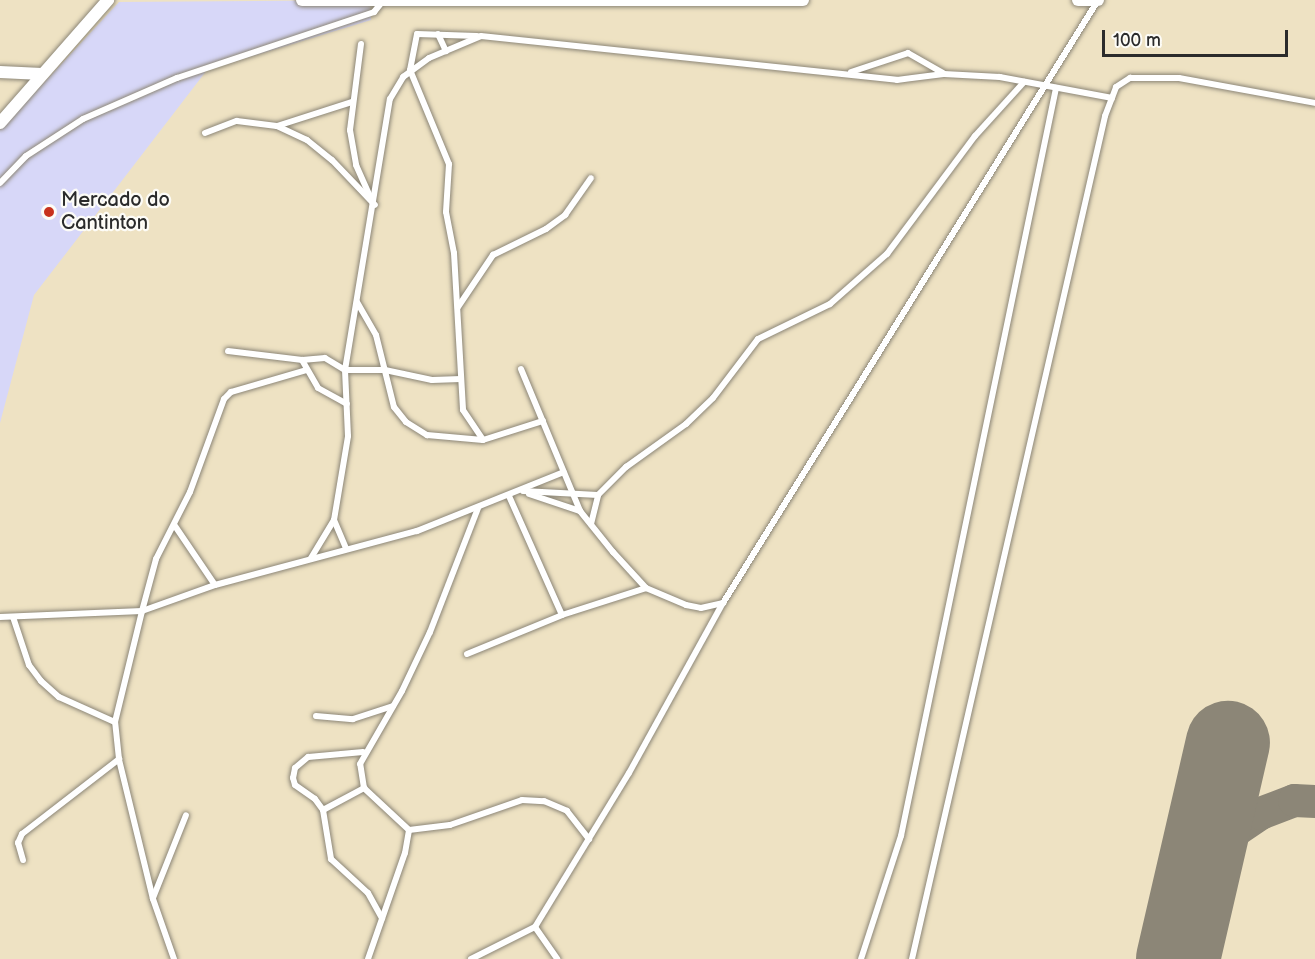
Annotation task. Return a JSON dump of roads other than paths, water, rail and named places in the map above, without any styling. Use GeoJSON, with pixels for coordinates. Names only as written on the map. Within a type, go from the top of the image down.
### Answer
{"type":"FeatureCollection","features":[{"type":"Feature","properties":{"kind":"street"},"geometry":{"type":"LineString","coordinates":[[0,123],[108,0]]}},
{"type":"Feature","properties":{"kind":"street"},"geometry":{"type":"LineString","coordinates":[[302,0],[803,0]]}},
{"type":"Feature","properties":{"kind":"street"},"geometry":{"type":"LineString","coordinates":[[1078,0],[1098,1]]}},
{"type":"Feature","properties":{"kind":"street"},"geometry":{"type":"LineString","coordinates":[[0,72],[42,74]]}},
{"type":"Feature","properties":{"kind":"lane"},"geometry":{"type":"LineString","coordinates":[[0,183],[26,156],[83,119],[177,78],[374,12],[383,1]]}},
{"type":"Feature","properties":{"kind":"lane"},"geometry":{"type":"LineString","coordinates":[[471,959],[535,927],[589,839],[723,603],[1098,1]]}},
{"type":"Feature","properties":{"kind":"lane"},"geometry":{"type":"LineString","coordinates":[[483,440],[463,410],[454,253],[446,212],[449,164],[410,70],[414,37],[420,33],[481,36],[850,72],[897,80],[944,74],[1024,82],[1112,98]]}},
{"type":"Feature","properties":{"kind":"lane"},"geometry":{"type":"LineString","coordinates":[[438,34],[446,51]]}},
{"type":"Feature","properties":{"kind":"lane"},"geometry":{"type":"LineString","coordinates":[[311,558],[334,520],[348,436],[345,370],[375,205],[390,99],[410,70],[481,36]]}},
{"type":"Feature","properties":{"kind":"lane"},"geometry":{"type":"LineString","coordinates":[[361,44],[350,130],[356,165],[375,205]]}},
{"type":"Feature","properties":{"kind":"lane"},"geometry":{"type":"LineString","coordinates":[[850,72],[908,53],[944,74]]}},
{"type":"Feature","properties":{"kind":"lane"},"geometry":{"type":"LineString","coordinates":[[912,959],[1102,127],[1116,87],[1130,78],[1145,76],[1179,78],[1315,103]]}},
{"type":"Feature","properties":{"kind":"lane"},"geometry":{"type":"LineString","coordinates":[[591,524],[598,495],[626,467],[686,424],[713,398],[758,339],[830,304],[860,280],[910,226],[975,136],[1024,82]]}},
{"type":"Feature","properties":{"kind":"lane"},"geometry":{"type":"LineString","coordinates":[[861,959],[901,836],[1056,88]]}},
{"type":"Feature","properties":{"kind":"lane"},"geometry":{"type":"LineString","coordinates":[[277,126],[352,102]]}},
{"type":"Feature","properties":{"kind":"lane"},"geometry":{"type":"LineString","coordinates":[[205,132],[237,121],[277,126],[307,140],[332,160],[375,205]]}},
{"type":"Feature","properties":{"kind":"lane"},"geometry":{"type":"LineString","coordinates":[[457,309],[493,255],[546,229],[565,215],[591,178]]}},
{"type":"Feature","properties":{"kind":"lane"},"geometry":{"type":"LineString","coordinates":[[357,302],[376,335],[394,407],[406,422],[427,435],[483,440],[543,421]]}},
{"type":"Feature","properties":{"kind":"lane"},"geometry":{"type":"LineString","coordinates":[[228,351],[302,360],[325,358],[345,370],[385,370],[432,380],[461,379]]}},
{"type":"Feature","properties":{"kind":"lane"},"geometry":{"type":"LineString","coordinates":[[302,360],[318,388],[347,404]]}},
{"type":"Feature","properties":{"kind":"lane"},"geometry":{"type":"LineString","coordinates":[[521,369],[580,511],[646,588],[686,605],[701,608],[723,603]]}},
{"type":"Feature","properties":{"kind":"lane"},"geometry":{"type":"LineString","coordinates":[[174,959],[153,898],[119,759],[116,722],[156,559],[175,526],[224,399],[231,392],[306,370]]}},
{"type":"Feature","properties":{"kind":"lane"},"geometry":{"type":"LineString","coordinates":[[1,618],[142,611],[215,585],[345,548],[417,531],[564,472]]}},
{"type":"Feature","properties":{"kind":"lane"},"geometry":{"type":"LineString","coordinates":[[520,491],[598,495]]}},
{"type":"Feature","properties":{"kind":"lane"},"geometry":{"type":"LineString","coordinates":[[520,491],[580,511]]}},
{"type":"Feature","properties":{"kind":"lane"},"geometry":{"type":"LineString","coordinates":[[509,495],[562,615]]}},
{"type":"Feature","properties":{"kind":"lane"},"geometry":{"type":"LineString","coordinates":[[478,508],[430,632],[394,706],[363,752],[359,772],[364,788],[409,830],[450,825],[522,800],[544,801],[567,812],[589,839]]}},
{"type":"Feature","properties":{"kind":"lane"},"geometry":{"type":"LineString","coordinates":[[334,520],[345,548]]}},
{"type":"Feature","properties":{"kind":"lane"},"geometry":{"type":"LineString","coordinates":[[175,526],[215,585]]}},
{"type":"Feature","properties":{"kind":"lane"},"geometry":{"type":"LineString","coordinates":[[467,654],[562,615],[646,588]]}},
{"type":"Feature","properties":{"kind":"lane"},"geometry":{"type":"LineString","coordinates":[[13,617],[29,664],[41,681],[59,697],[116,722]]}},
{"type":"Feature","properties":{"kind":"lane"},"geometry":{"type":"LineString","coordinates":[[315,716],[353,719],[394,706]]}},
{"type":"Feature","properties":{"kind":"lane"},"geometry":{"type":"LineString","coordinates":[[363,752],[308,757],[295,768],[295,786],[315,799],[323,810],[331,859],[368,893],[382,918]]}},
{"type":"Feature","properties":{"kind":"lane"},"geometry":{"type":"LineString","coordinates":[[22,861],[18,843],[22,834],[119,759]]}},
{"type":"Feature","properties":{"kind":"lane"},"geometry":{"type":"LineString","coordinates":[[323,810],[364,788]]}},
{"type":"Feature","properties":{"kind":"lane"},"geometry":{"type":"LineString","coordinates":[[153,898],[186,815]]}},
{"type":"Feature","properties":{"kind":"lane"},"geometry":{"type":"LineString","coordinates":[[368,959],[405,853],[409,830]]}},
{"type":"Feature","properties":{"kind":"lane"},"geometry":{"type":"LineString","coordinates":[[535,927],[556,959]]}},
{"type":"Feature","properties":{"kind":"place","name":"Mercado do Cantinton"},"geometry":{"type":"Point","coordinates":[49,212]}}]}
